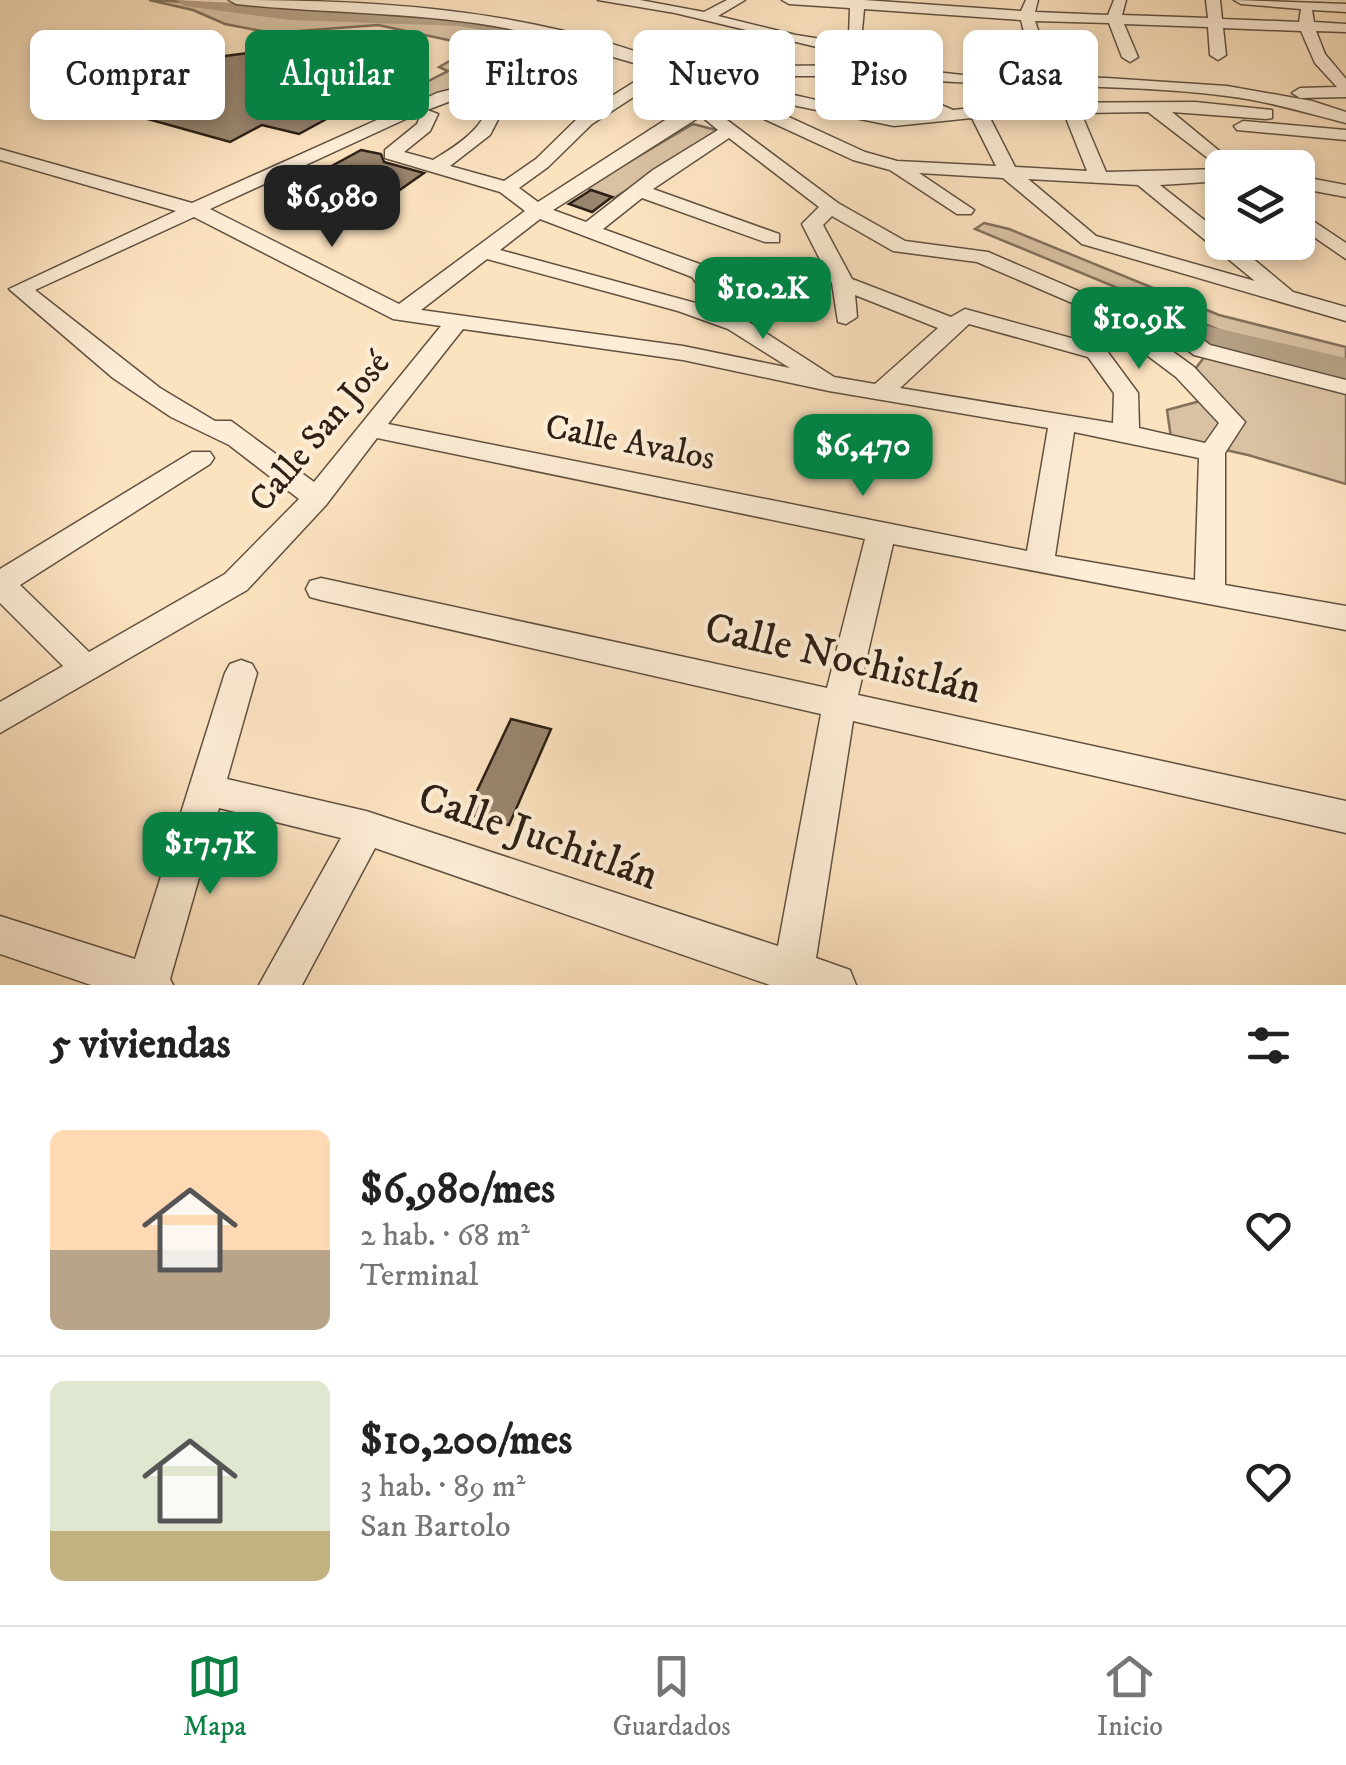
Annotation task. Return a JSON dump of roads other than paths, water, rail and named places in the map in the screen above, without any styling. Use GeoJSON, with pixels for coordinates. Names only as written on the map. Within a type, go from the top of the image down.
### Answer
{"type":"FeatureCollection","features":[{"type":"Feature","properties":{"kind":"street"},"geometry":{"type":"LineString","coordinates":[[236,0],[367,5],[491,18],[534,30]]}},
{"type":"Feature","properties":{"kind":"street"},"geometry":{"type":"LineString","coordinates":[[605,0],[706,16],[749,30]]}},
{"type":"Feature","properties":{"kind":"street"},"geometry":{"type":"LineString","coordinates":[[706,16],[738,0]]}},
{"type":"Feature","properties":{"kind":"street"},"geometry":{"type":"LineString","coordinates":[[790,0],[1030,8],[1114,17],[1346,28]]}},
{"type":"Feature","properties":{"kind":"street"},"geometry":{"type":"LineString","coordinates":[[1120,0],[1114,17],[1130,57]]}},
{"type":"Feature","properties":{"kind":"street"},"geometry":{"type":"LineString","coordinates":[[1212,0],[1218,55]]}},
{"type":"Feature","properties":{"kind":"street"},"geometry":{"type":"LineString","coordinates":[[1240,0],[1346,8]]}},
{"type":"Feature","properties":{"kind":"street"},"geometry":{"type":"LineString","coordinates":[[856,2],[856,30]]}},
{"type":"Feature","properties":{"kind":"street"},"geometry":{"type":"LineString","coordinates":[[1306,2],[1306,26],[1325,71],[1346,90]]}},
{"type":"Feature","properties":{"kind":"street"},"geometry":{"type":"LineString","coordinates":[[618,17],[642,4]]}},
{"type":"Feature","properties":{"kind":"street"},"geometry":{"type":"LineString","coordinates":[[795,50],[815,47]]}},
{"type":"Feature","properties":{"kind":"street"},"geometry":{"type":"LineString","coordinates":[[795,49],[815,55]]}},
{"type":"Feature","properties":{"kind":"street"},"geometry":{"type":"LineString","coordinates":[[1098,73],[1264,85],[1318,96],[1346,90]]}},
{"type":"Feature","properties":{"kind":"street"},"geometry":{"type":"LineString","coordinates":[[1098,85],[1226,91],[1312,106],[1346,118]]}},
{"type":"Feature","properties":{"kind":"street"},"geometry":{"type":"LineString","coordinates":[[507,188],[542,163],[586,120],[633,90]]}},
{"type":"Feature","properties":{"kind":"street"},"geometry":{"type":"LineString","coordinates":[[804,103],[815,93]]}},
{"type":"Feature","properties":{"kind":"street"},"geometry":{"type":"LineString","coordinates":[[10,286],[198,211],[449,95]]}},
{"type":"Feature","properties":{"kind":"street"},"geometry":{"type":"LineString","coordinates":[[795,101],[895,144],[1008,172],[1143,180],[1205,176]]}},
{"type":"Feature","properties":{"kind":"street"},"geometry":{"type":"LineString","coordinates":[[1098,109],[1195,107],[1278,115],[1312,106]]}},
{"type":"Feature","properties":{"kind":"street"},"geometry":{"type":"LineString","coordinates":[[1155,110],[1210,150]]}},
{"type":"Feature","properties":{"kind":"street"},"geometry":{"type":"LineString","coordinates":[[943,112],[952,115]]}},
{"type":"Feature","properties":{"kind":"street"},"geometry":{"type":"LineString","coordinates":[[430,114],[424,127],[391,154],[507,188],[538,211],[700,272],[736,324]]}},
{"type":"Feature","properties":{"kind":"street"},"geometry":{"type":"LineString","coordinates":[[779,120],[859,156],[963,114]]}},
{"type":"Feature","properties":{"kind":"street"},"geometry":{"type":"LineString","coordinates":[[434,167],[472,144],[494,120]]}},
{"type":"Feature","properties":{"kind":"street","name":"Calle San José"},"geometry":{"type":"LineString","coordinates":[[401,314],[538,211],[677,120]]}},
{"type":"Feature","properties":{"kind":"street"},"geometry":{"type":"LineString","coordinates":[[723,120],[730,130],[832,207],[900,247],[981,256],[1098,308],[1181,334],[1202,350],[1346,387]]}},
{"type":"Feature","properties":{"kind":"street"},"geometry":{"type":"LineString","coordinates":[[982,120],[1008,172],[1089,240],[1346,314]]}},
{"type":"Feature","properties":{"kind":"street"},"geometry":{"type":"LineString","coordinates":[[1076,120],[1098,178]]}},
{"type":"Feature","properties":{"kind":"street"},"geometry":{"type":"LineString","coordinates":[[1172,120],[1346,136]]}},
{"type":"Feature","properties":{"kind":"street"},"geometry":{"type":"LineString","coordinates":[[589,230],[638,190],[718,134],[730,130]]}},
{"type":"Feature","properties":{"kind":"street"},"geometry":{"type":"LineString","coordinates":[[895,144],[964,210]]}},
{"type":"Feature","properties":{"kind":"street"},"geometry":{"type":"LineString","coordinates":[[0,154],[198,211],[401,314],[683,353],[830,384],[1126,434],[1212,453]]}},
{"type":"Feature","properties":{"kind":"street"},"geometry":{"type":"LineString","coordinates":[[1143,180],[1293,301],[1346,296]]}},
{"type":"Feature","properties":{"kind":"street"},"geometry":{"type":"LineString","coordinates":[[1315,185],[1346,191]]}},
{"type":"Feature","properties":{"kind":"street"},"geometry":{"type":"LineString","coordinates":[[638,190],[772,238]]}},
{"type":"Feature","properties":{"kind":"street"},"geometry":{"type":"LineString","coordinates":[[832,207],[812,224],[843,283],[846,318]]}},
{"type":"Feature","properties":{"kind":"street"},"geometry":{"type":"LineString","coordinates":[[1315,230],[1346,253]]}},
{"type":"Feature","properties":{"kind":"street"},"geometry":{"type":"LineString","coordinates":[[485,252],[686,306],[736,324],[830,384]]}},
{"type":"Feature","properties":{"kind":"street"},"geometry":{"type":"LineString","coordinates":[[843,283],[959,321],[1096,352],[1126,393],[1126,434]]}},
{"type":"Feature","properties":{"kind":"street"},"geometry":{"type":"LineString","coordinates":[[10,286],[97,327],[214,418],[232,438],[316,498]]}},
{"type":"Feature","properties":{"kind":"street"},"geometry":{"type":"LineString","coordinates":[[1098,308],[1184,372],[1232,422],[1212,453],[1210,593]]}},
{"type":"Feature","properties":{"kind":"street"},"geometry":{"type":"LineString","coordinates":[[882,391],[959,321]]}},
{"type":"Feature","properties":{"kind":"street","name":"Calle San José"},"geometry":{"type":"LineString","coordinates":[[0,719],[236,582],[316,498],[455,324]]}},
{"type":"Feature","properties":{"kind":"street"},"geometry":{"type":"LineString","coordinates":[[1184,372],[1202,350]]}},
{"type":"Feature","properties":{"kind":"street"},"geometry":{"type":"LineString","coordinates":[[1040,564],[1062,424]]}},
{"type":"Feature","properties":{"kind":"street","name":"Calle Avalos"},"geometry":{"type":"LineString","coordinates":[[370,429],[1040,564],[1346,618]]}},
{"type":"Feature","properties":{"kind":"street"},"geometry":{"type":"LineString","coordinates":[[86,669],[0,583],[201,458]]}},
{"type":"Feature","properties":{"kind":"street"},"geometry":{"type":"LineString","coordinates":[[792,980],[839,704],[881,533]]}},
{"type":"Feature","properties":{"kind":"street","name":"Calle Nochistlán"},"geometry":{"type":"LineString","coordinates":[[321,589],[1346,817]]}},
{"type":"Feature","properties":{"kind":"street"},"geometry":{"type":"LineString","coordinates":[[0,936],[150,984],[241,673]]}},
{"type":"Feature","properties":{"kind":"street","name":"Calle Juchitlán"},"geometry":{"type":"LineString","coordinates":[[207,790],[366,828],[792,980],[834,985]]}},
{"type":"Feature","properties":{"kind":"street"},"geometry":{"type":"LineString","coordinates":[[280,985],[366,828]]}},
{"type":"Feature","properties":{"kind":"waterway"},"geometry":{"type":"LineString","coordinates":[[185,0],[290,14],[460,20],[504,28]]}},
{"type":"Feature","properties":{"kind":"waterway"},"geometry":{"type":"LineString","coordinates":[[1186,331],[1346,369]]}}]}
